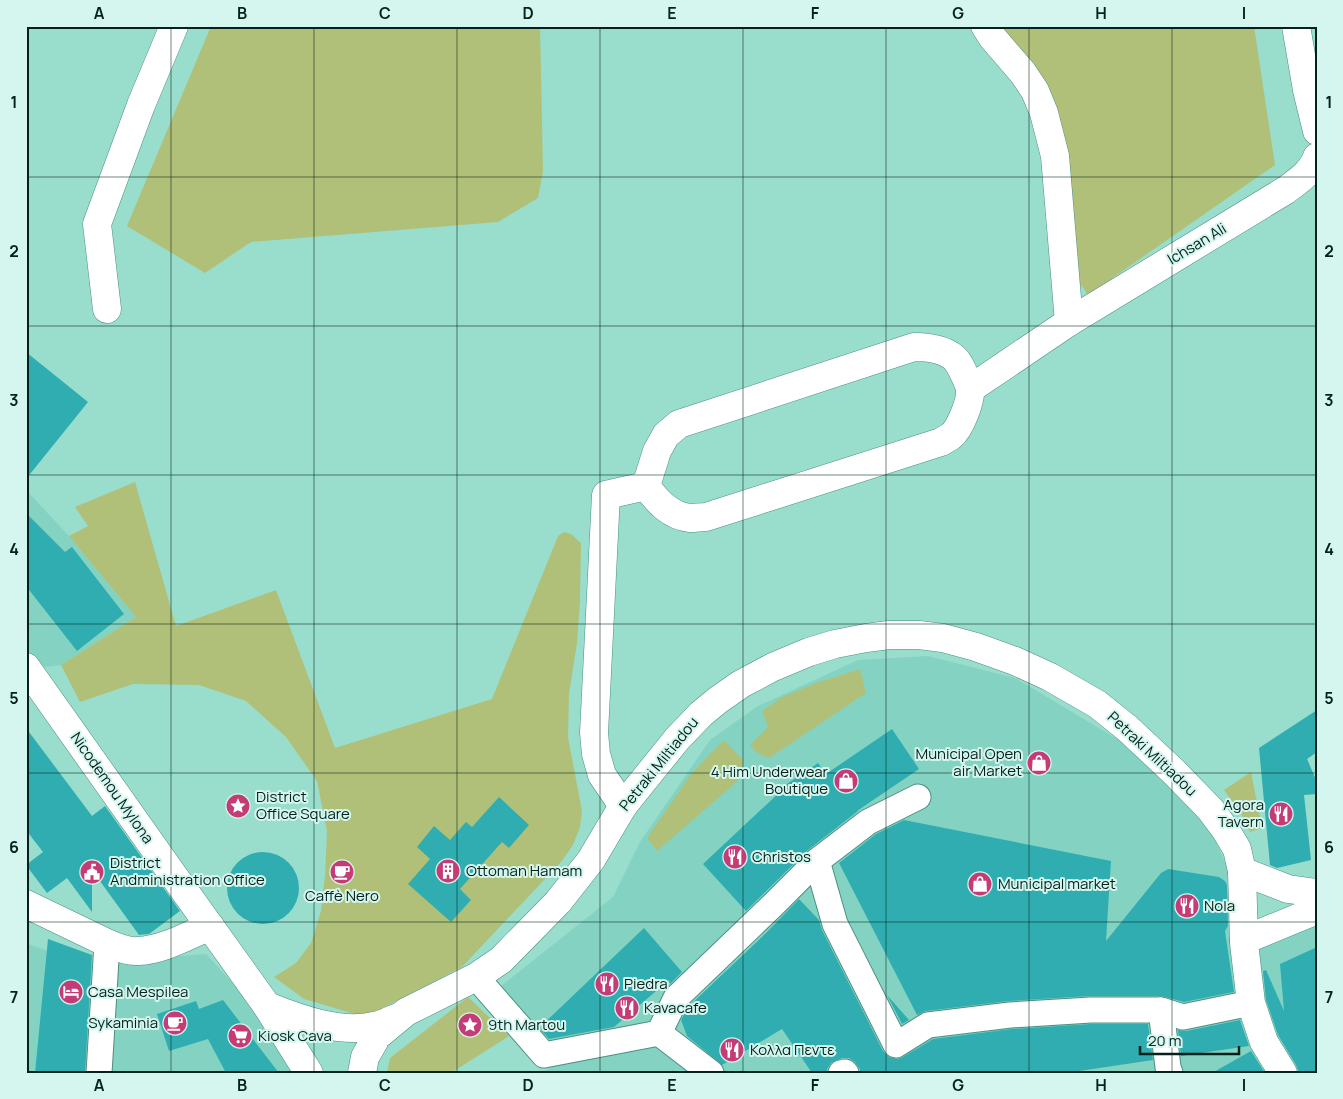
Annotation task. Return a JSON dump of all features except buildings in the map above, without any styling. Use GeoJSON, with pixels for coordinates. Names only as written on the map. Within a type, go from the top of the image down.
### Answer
{"type":"FeatureCollection","features":[{"type":"Feature","properties":{"kind":"street"},"geometry":{"type":"LineString","coordinates":[[107,309],[97,224],[141,105],[174,26]]}},
{"type":"Feature","properties":{"kind":"street"},"geometry":{"type":"LineString","coordinates":[[985,26],[1023,73],[1035,91],[1044,113],[1056,156],[1069,322]]}},
{"type":"Feature","properties":{"kind":"street"},"geometry":{"type":"LineString","coordinates":[[1296,26],[1306,90],[1317,131]]}},
{"type":"Feature","properties":{"kind":"street","name":"Ichsan Ali"},"geometry":{"type":"LineString","coordinates":[[970,389],[1069,322],[1286,190],[1304,176],[1315,163],[1317,157]]}},
{"type":"Feature","properties":{"kind":"street"},"geometry":{"type":"LineString","coordinates":[[914,347],[930,348],[945,353],[956,361],[970,389],[967,408],[959,426],[952,435],[941,442],[706,517],[689,518],[672,512],[660,504],[646,486],[657,450],[666,435],[679,424],[914,347]]}},
{"type":"Feature","properties":{"kind":"street"},"geometry":{"type":"LineString","coordinates":[[623,806],[602,775],[596,754],[594,733],[606,495],[646,486]]}},
{"type":"Feature","properties":{"kind":"street","name":"Petraki Miltiadou"},"geometry":{"type":"LineString","coordinates":[[362,1073],[365,1057],[377,1036],[406,1012],[476,977],[501,960],[558,902],[591,860],[623,806],[677,739],[701,714],[718,700],[741,684],[765,671],[809,652],[835,644],[866,638],[918,635],[942,638],[976,647],[1015,661],[1050,677],[1097,704],[1134,734],[1210,809],[1225,829],[1236,849],[1242,871],[1244,940],[1251,1003],[1264,1042],[1283,1073]]}},
{"type":"Feature","properties":{"kind":"street","name":"Nicodemou Mylona"},"geometry":{"type":"LineString","coordinates":[[28,672],[268,1006],[310,1073]]}},
{"type":"Feature","properties":{"kind":"street"},"geometry":{"type":"LineString","coordinates":[[660,1033],[676,998],[817,862],[868,822],[918,797]]}},
{"type":"Feature","properties":{"kind":"street"},"geometry":{"type":"LineString","coordinates":[[817,862],[835,924],[896,1045],[928,1025],[1019,1014],[1091,1010],[1161,1010],[1183,1017],[1251,1003]]}},
{"type":"Feature","properties":{"kind":"street"},"geometry":{"type":"LineString","coordinates":[[1242,871],[1288,889],[1317,893]]}},
{"type":"Feature","properties":{"kind":"street"},"geometry":{"type":"LineString","coordinates":[[26,904],[107,944],[137,952],[162,947],[210,926]]}},
{"type":"Feature","properties":{"kind":"street"},"geometry":{"type":"LineString","coordinates":[[1244,940],[1317,910]]}},
{"type":"Feature","properties":{"kind":"street"},"geometry":{"type":"LineString","coordinates":[[99,1073],[107,944]]}},
{"type":"Feature","properties":{"kind":"street"},"geometry":{"type":"LineString","coordinates":[[476,977],[544,1055],[660,1033],[711,1073]]}},
{"type":"Feature","properties":{"kind":"street"},"geometry":{"type":"LineString","coordinates":[[268,1006],[309,1022],[353,1029],[378,1025],[406,1012]]}},
{"type":"Feature","properties":{"kind":"street"},"geometry":{"type":"LineString","coordinates":[[1161,1010],[1170,1073]]}},
{"type":"Feature","properties":{"kind":"shaded area"},"geometry":{"type":"Polygon","coordinates":[[[211,26],[254,26],[262,28],[263,26],[540,26],[543,171],[538,198],[498,222],[251,242],[205,273],[127,226],[211,26]]]}},
{"type":"Feature","properties":{"kind":"shaded area"},"geometry":{"type":"Polygon","coordinates":[[[993,26],[1254,26],[1275,165],[1088,295],[1071,270],[1068,169],[993,26]]]}},
{"type":"Feature","properties":{"kind":"shaded area"},"geometry":{"type":"Polygon","coordinates":[[[135,482],[176,626],[276,590],[335,748],[492,699],[558,536],[564,532],[571,534],[581,543],[580,600],[577,643],[569,694],[568,737],[582,811],[580,827],[573,845],[561,862],[462,967],[365,1017],[304,999],[274,977],[296,963],[311,943],[321,911],[327,831],[317,781],[286,737],[246,701],[199,685],[133,684],[80,702],[61,665],[136,617],[69,536],[88,526],[75,507],[135,482]]]}},
{"type":"Feature","properties":{"kind":"shaded area"},"geometry":{"type":"Polygon","coordinates":[[[26,490],[69,536],[136,617],[61,665],[26,669],[26,490]]]}},
{"type":"Feature","properties":{"kind":"shaded area"},"geometry":{"type":"Polygon","coordinates":[[[928,656],[1015,678],[1144,755],[1208,823],[1231,876],[1234,946],[1317,925],[1317,1073],[540,1073],[558,1064],[496,990],[613,897],[640,842],[710,740],[758,706],[858,660],[928,656]]]}},
{"type":"Feature","properties":{"kind":"shaded area"},"geometry":{"type":"Polygon","coordinates":[[[860,669],[866,693],[769,758],[756,752],[750,745],[768,727],[762,711],[782,697],[816,683],[860,669]]]}},
{"type":"Feature","properties":{"kind":"shaded area"},"geometry":{"type":"Polygon","coordinates":[[[724,740],[743,760],[740,779],[657,851],[647,838],[691,774],[724,740]]]}},
{"type":"Feature","properties":{"kind":"shaded area"},"geometry":{"type":"Polygon","coordinates":[[[1251,772],[1262,828],[1250,832],[1242,815],[1224,790],[1251,772]]]}},
{"type":"Feature","properties":{"kind":"shaded area"},"geometry":{"type":"Polygon","coordinates":[[[26,943],[75,961],[94,965],[206,954],[263,1016],[295,1073],[26,1073],[26,943]]]}},
{"type":"Feature","properties":{"kind":"shaded area","name":"9th Martou"},"geometry":{"type":"Polygon","coordinates":[[[468,997],[509,1036],[451,1073],[387,1073],[390,1058],[468,997]]]}},
{"type":"Feature","properties":{"kind":"place","name":"Municipal Open air Market"},"geometry":{"type":"Point","coordinates":[1039,763]}},
{"type":"Feature","properties":{"kind":"place","name":"4 Him Underwear Boutique"},"geometry":{"type":"Point","coordinates":[846,781]}},
{"type":"Feature","properties":{"kind":"place","name":"District Office Square"},"geometry":{"type":"Point","coordinates":[238,806]}},
{"type":"Feature","properties":{"kind":"place","name":"Agora Tavern"},"geometry":{"type":"Point","coordinates":[1281,814]}},
{"type":"Feature","properties":{"kind":"place","name":"Christos"},"geometry":{"type":"Point","coordinates":[735,857]}},
{"type":"Feature","properties":{"kind":"place","name":"Ottoman Hamam"},"geometry":{"type":"Point","coordinates":[448,871]}},
{"type":"Feature","properties":{"kind":"place","name":"District Andministration Office"},"geometry":{"type":"Point","coordinates":[92,872]}},
{"type":"Feature","properties":{"kind":"place","name":"Caffè Nero"},"geometry":{"type":"Point","coordinates":[342,872]}},
{"type":"Feature","properties":{"kind":"place","name":"Municipal market"},"geometry":{"type":"Point","coordinates":[980,884]}},
{"type":"Feature","properties":{"kind":"place","name":"Nola"},"geometry":{"type":"Point","coordinates":[1187,906]}},
{"type":"Feature","properties":{"kind":"place","name":"Piedra"},"geometry":{"type":"Point","coordinates":[607,984]}},
{"type":"Feature","properties":{"kind":"place","name":"Casa Mespilea"},"geometry":{"type":"Point","coordinates":[71,992]}},
{"type":"Feature","properties":{"kind":"place","name":"Kavacafe"},"geometry":{"type":"Point","coordinates":[627,1008]}},
{"type":"Feature","properties":{"kind":"place","name":"Sykaminia"},"geometry":{"type":"Point","coordinates":[175,1023]}},
{"type":"Feature","properties":{"kind":"place","name":"9th Martou"},"geometry":{"type":"Point","coordinates":[470,1025]}},
{"type":"Feature","properties":{"kind":"place","name":"Kiosk Cava"},"geometry":{"type":"Point","coordinates":[240,1036]}},
{"type":"Feature","properties":{"kind":"place","name":"Κολλα Πεντε"},"geometry":{"type":"Point","coordinates":[732,1050]}}]}
